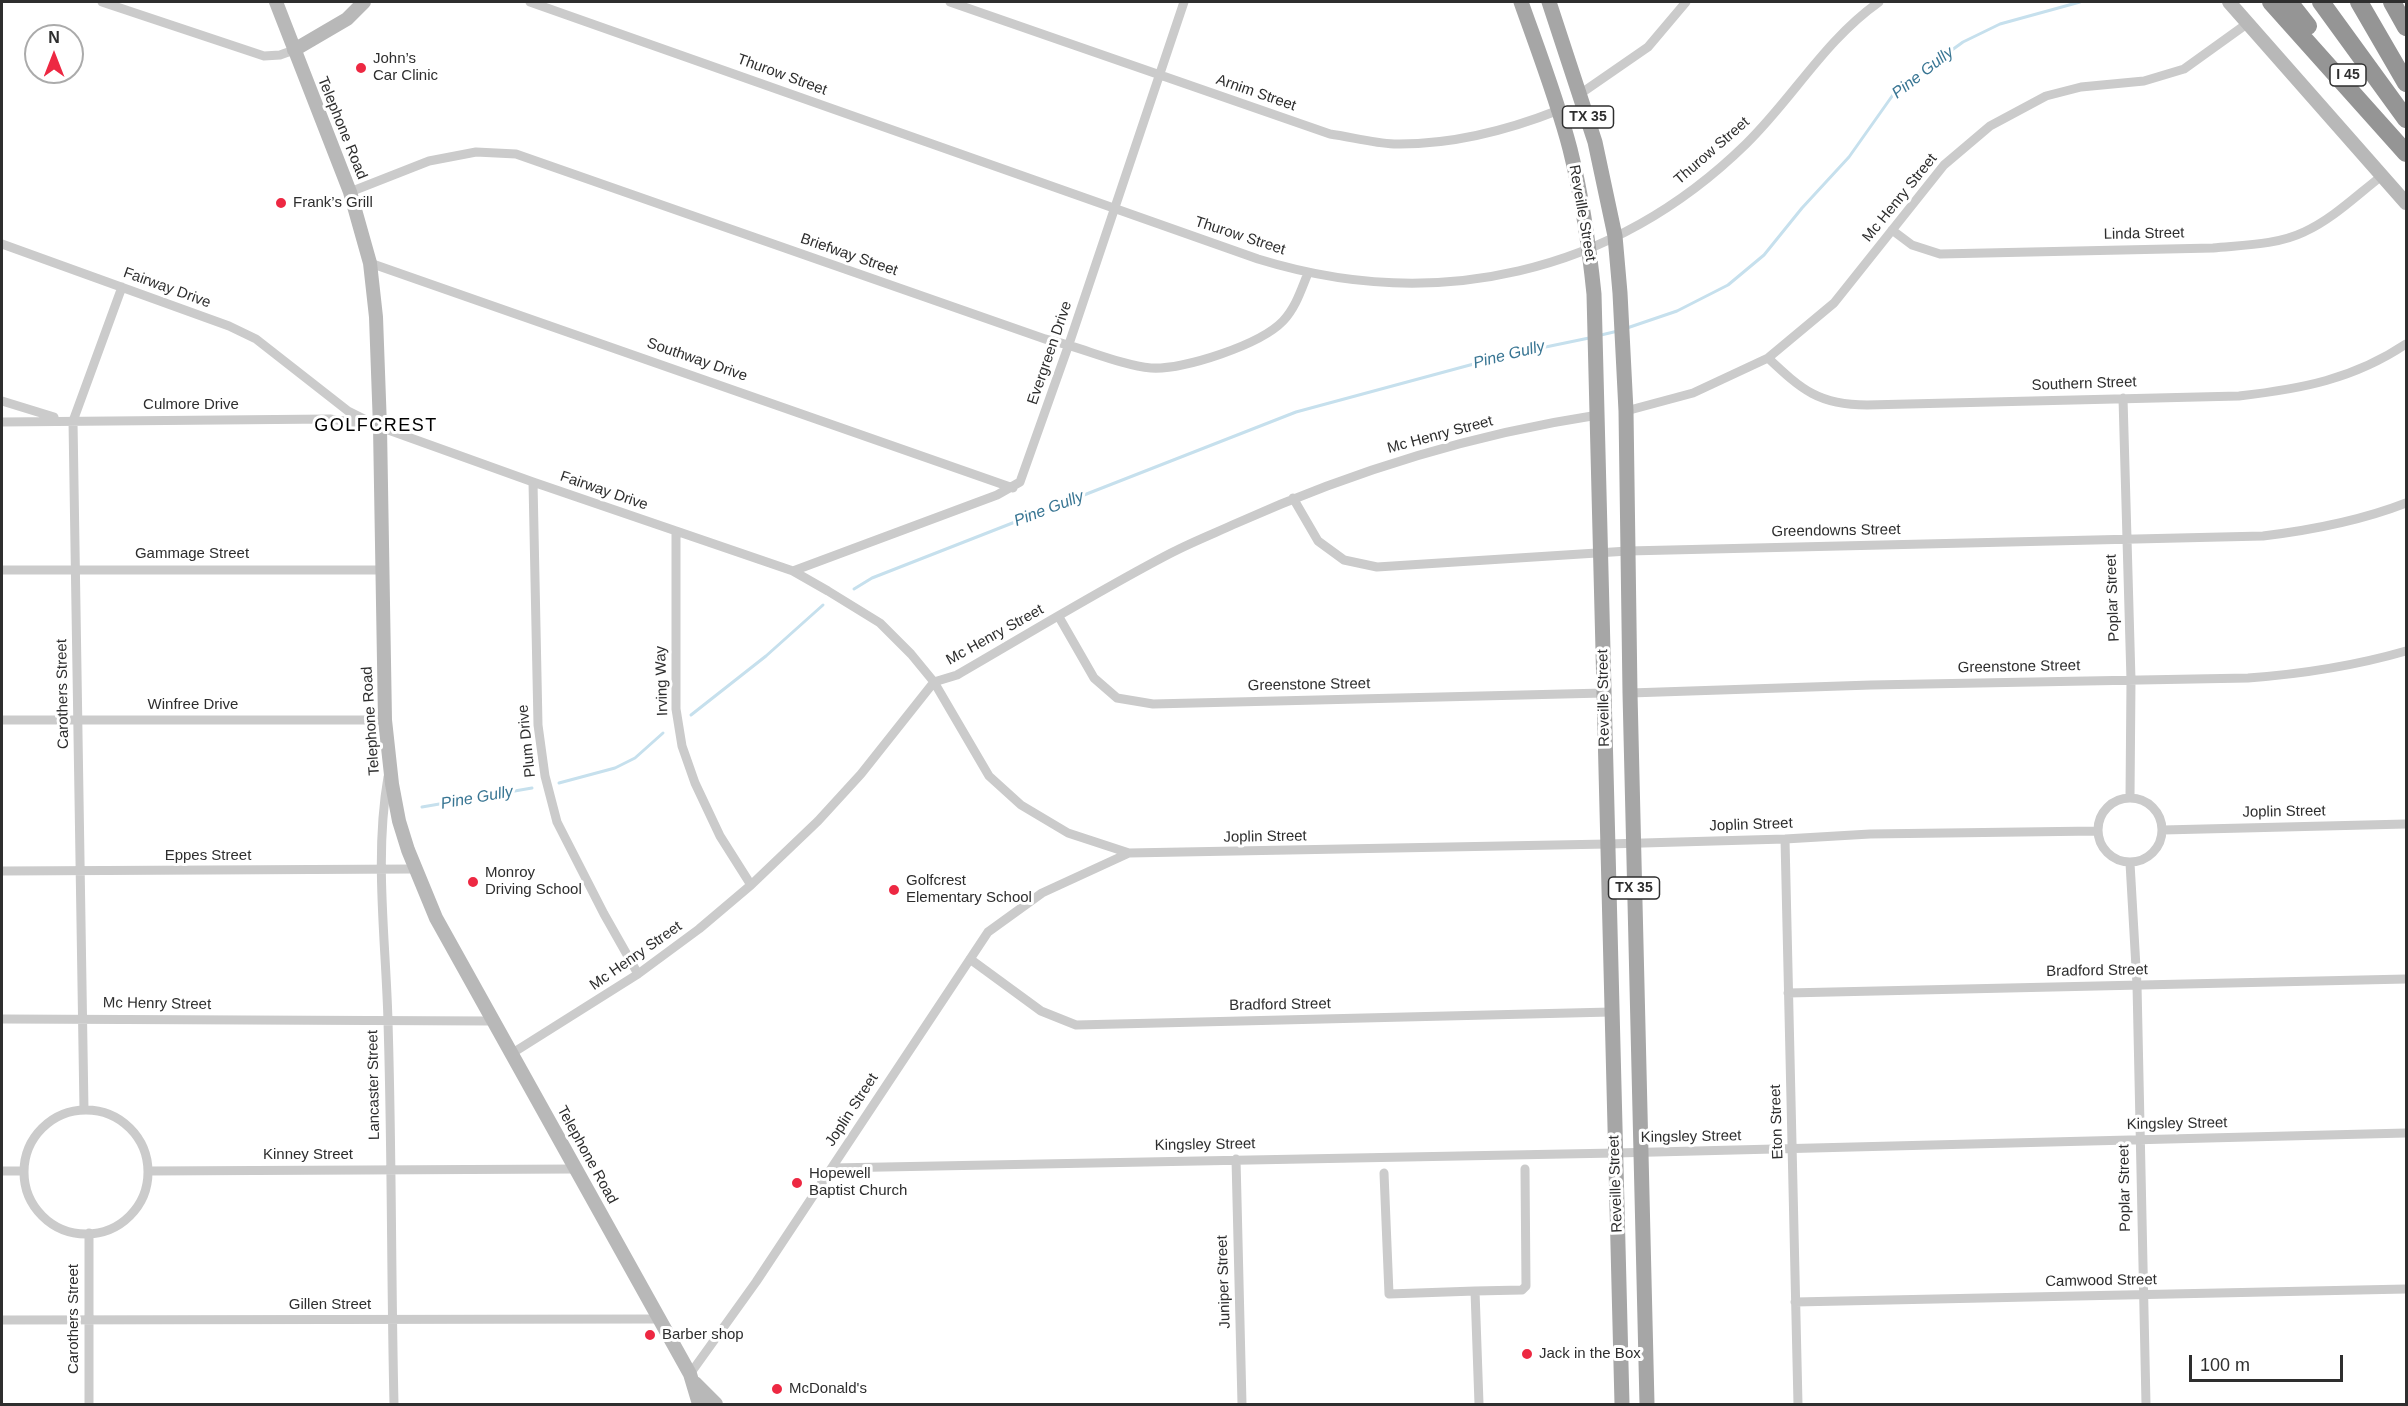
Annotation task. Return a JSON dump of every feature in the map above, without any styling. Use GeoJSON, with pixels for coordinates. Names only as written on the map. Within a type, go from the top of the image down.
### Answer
{"type":"FeatureCollection","features":[{"type":"Feature","properties":{"kind":"highway"},"geometry":{"type":"LineString","coordinates":[[2271,2],[2406,151]]}},
{"type":"Feature","properties":{"kind":"highway","name":"I 45"},"geometry":{"type":"LineString","coordinates":[[2289,2],[2406,151]]}},
{"type":"Feature","properties":{"kind":"highway"},"geometry":{"type":"LineString","coordinates":[[2321,2],[2406,119]]}},
{"type":"Feature","properties":{"kind":"highway"},"geometry":{"type":"LineString","coordinates":[[2359,2],[2406,82]]}},
{"type":"Feature","properties":{"kind":"main road","name":"Telephone Road"},"geometry":{"type":"LineString","coordinates":[[276,2],[350,192],[370,263],[376,317],[380,427],[385,720],[389,766],[399,820],[415,869],[436,918],[692,1378],[716,1404]]}},
{"type":"Feature","properties":{"kind":"main road"},"geometry":{"type":"LineString","coordinates":[[294,50],[347,19],[365,2]]}},
{"type":"Feature","properties":{"kind":"main road","name":"Reveille Street"},"geometry":{"type":"LineString","coordinates":[[1521,2],[1559,110],[1578,187],[1589,248],[1595,326],[1622,1404]]}},
{"type":"Feature","properties":{"kind":"main road","name":"Reveille Street"},"geometry":{"type":"LineString","coordinates":[[1550,2],[1595,142],[1615,236],[1621,315],[1626,411],[1633,843],[1647,1404]]}},
{"type":"Feature","properties":{"kind":"main road"},"geometry":{"type":"LineString","coordinates":[[2229,2],[2406,203]]}},
{"type":"Feature","properties":{"kind":"main road","name":"Telephone Road"},"geometry":{"type":"LineString","coordinates":[[692,1378],[699,1404]]}},
{"type":"Feature","properties":{"kind":"street"},"geometry":{"type":"LineString","coordinates":[[102,2],[264,56],[280,55],[294,50]]}},
{"type":"Feature","properties":{"kind":"street","name":"Thurow Street"},"geometry":{"type":"LineString","coordinates":[[530,2],[1258,259],[1308,273],[1379,284],[1439,283],[1526,269],[1589,248],[1653,217],[1710,176],[1761,129],[1839,35],[1880,2]]}},
{"type":"Feature","properties":{"kind":"street","name":"Arnim Street"},"geometry":{"type":"LineString","coordinates":[[951,2],[1330,134],[1393,144],[1450,142],[1518,126],[1559,110]]}},
{"type":"Feature","properties":{"kind":"street","name":"Evergreen Drive"},"geometry":{"type":"LineString","coordinates":[[1013,488],[1024,475],[1184,2]]}},
{"type":"Feature","properties":{"kind":"street"},"geometry":{"type":"LineString","coordinates":[[1580,94],[1648,47],[1686,2]]}},
{"type":"Feature","properties":{"kind":"street","name":"Mc Henry Street"},"geometry":{"type":"LineString","coordinates":[[1626,411],[1693,393],[1768,358],[1834,303],[1944,165],[1990,126],[2016,110],[2046,96],[2081,87],[2144,81],[2184,69],[2248,23]]}},
{"type":"Feature","properties":{"kind":"street","name":"Briefway Street"},"geometry":{"type":"LineString","coordinates":[[350,192],[429,161],[476,152],[516,154],[1045,339],[1143,367],[1175,367],[1194,363],[1257,339],[1273,330],[1293,308],[1308,273]]}},
{"type":"Feature","properties":{"kind":"street","name":"Linda Street"},"geometry":{"type":"LineString","coordinates":[[1892,230],[1912,245],[1940,254],[2213,248],[2251,245],[2303,232],[2325,219],[2383,175]]}},
{"type":"Feature","properties":{"kind":"street","name":"Fairway Drive"},"geometry":{"type":"LineString","coordinates":[[2,244],[229,326],[256,339],[348,411],[380,427],[793,571],[880,623],[911,654],[934,682],[989,776],[1021,805],[1068,833],[1129,853]]}},
{"type":"Feature","properties":{"kind":"street","name":"Southway Drive"},"geometry":{"type":"LineString","coordinates":[[370,263],[1013,488]]}},
{"type":"Feature","properties":{"kind":"street","name":"Carothers Street"},"geometry":{"type":"LineString","coordinates":[[84,1110],[73,421],[122,287]]}},
{"type":"Feature","properties":{"kind":"street","name":"Southern Street"},"geometry":{"type":"LineString","coordinates":[[1768,358],[1798,386],[1821,399],[1843,405],[2240,396],[2301,388],[2367,366],[2406,344]]}},
{"type":"Feature","properties":{"kind":"street","name":"Poplar Street"},"geometry":{"type":"LineString","coordinates":[[2123,398],[2131,680],[2130,797]]}},
{"type":"Feature","properties":{"kind":"street"},"geometry":{"type":"LineString","coordinates":[[2,401],[37,414],[73,421]]}},
{"type":"Feature","properties":{"kind":"street","name":"Mc Henry Street"},"geometry":{"type":"LineString","coordinates":[[511,1054],[638,974],[699,929],[751,885],[818,821],[861,774],[934,682],[957,675],[1171,553],[1293,498],[1364,472],[1432,451],[1557,422],[1598,415]]}},
{"type":"Feature","properties":{"kind":"street","name":"Culmore Drive"},"geometry":{"type":"LineString","coordinates":[[2,422],[330,419],[380,427]]}},
{"type":"Feature","properties":{"kind":"street","name":"Plum Drive"},"geometry":{"type":"LineString","coordinates":[[533,482],[538,725],[545,776],[558,822],[604,914],[638,974]]}},
{"type":"Feature","properties":{"kind":"street"},"geometry":{"type":"LineString","coordinates":[[793,571],[1013,488]]}},
{"type":"Feature","properties":{"kind":"street","name":"Greendowns Street"},"geometry":{"type":"LineString","coordinates":[[1293,498],[1318,542],[1344,560],[1377,567],[1628,551],[2263,536],[2308,531],[2406,503]]}},
{"type":"Feature","properties":{"kind":"street","name":"Irving Way"},"geometry":{"type":"LineString","coordinates":[[676,531],[676,709],[682,746],[695,783],[720,836],[751,885]]}},
{"type":"Feature","properties":{"kind":"street","name":"Gammage Street"},"geometry":{"type":"LineString","coordinates":[[2,570],[382,570]]}},
{"type":"Feature","properties":{"kind":"street","name":"Greenstone Street"},"geometry":{"type":"LineString","coordinates":[[1059,617],[1094,678],[1117,698],[1153,704],[1604,693]]}},
{"type":"Feature","properties":{"kind":"street","name":"Greenstone Street"},"geometry":{"type":"LineString","coordinates":[[1630,693],[2248,678],[2343,667],[2406,651]]}},
{"type":"Feature","properties":{"kind":"street","name":"Winfree Drive"},"geometry":{"type":"LineString","coordinates":[[2,720],[385,720]]}},
{"type":"Feature","properties":{"kind":"street","name":"Lancaster Street"},"geometry":{"type":"LineString","coordinates":[[389,766],[382,814],[382,871],[388,1021],[394,1404]]}},
{"type":"Feature","properties":{"kind":"street"},"geometry":{"type":"LineString","coordinates":[[2130,797],[2146,802],[2158,814],[2163,830],[2158,846],[2146,858],[2130,863],[2114,858],[2102,846],[2097,831],[2102,814],[2114,802],[2130,797]]}},
{"type":"Feature","properties":{"kind":"street","name":"Joplin Street"},"geometry":{"type":"LineString","coordinates":[[2163,830],[2406,824]]}},
{"type":"Feature","properties":{"kind":"street","name":"Joplin Street"},"geometry":{"type":"LineString","coordinates":[[692,1378],[988,932],[1042,894],[1129,853],[1608,844],[1870,834],[2097,831]]}},
{"type":"Feature","properties":{"kind":"street","name":"Eton Street"},"geometry":{"type":"LineString","coordinates":[[1785,839],[1798,1404]]}},
{"type":"Feature","properties":{"kind":"street","name":"Poplar Street"},"geometry":{"type":"LineString","coordinates":[[2130,863],[2137,985],[2146,1404]]}},
{"type":"Feature","properties":{"kind":"street","name":"Eppes Street"},"geometry":{"type":"LineString","coordinates":[[2,871],[382,871],[415,869]]}},
{"type":"Feature","properties":{"kind":"street","name":"Bradford Street"},"geometry":{"type":"LineString","coordinates":[[969,959],[1041,1011],[1076,1025],[1611,1012]]}},
{"type":"Feature","properties":{"kind":"street","name":"Bradford Street"},"geometry":{"type":"LineString","coordinates":[[1788,993],[2406,979]]}},
{"type":"Feature","properties":{"kind":"street","name":"Mc Henry Street"},"geometry":{"type":"LineString","coordinates":[[2,1019],[492,1021]]}},
{"type":"Feature","properties":{"kind":"street"},"geometry":{"type":"LineString","coordinates":[[84,1110],[104,1112],[129,1127],[144,1151],[148,1170],[145,1189],[131,1214],[108,1230],[89,1233],[69,1231],[42,1216],[30,1200],[23,1171],[27,1149],[39,1131],[63,1114],[84,1110]]}},
{"type":"Feature","properties":{"kind":"street","name":"Kingsley Street"},"geometry":{"type":"LineString","coordinates":[[832,1168],[1642,1153],[2406,1133]]}},
{"type":"Feature","properties":{"kind":"street","name":"Juniper Street"},"geometry":{"type":"LineString","coordinates":[[1236,1160],[1242,1404]]}},
{"type":"Feature","properties":{"kind":"street","name":"Kinney Street"},"geometry":{"type":"LineString","coordinates":[[148,1170],[576,1169]]}},
{"type":"Feature","properties":{"kind":"street"},"geometry":{"type":"LineString","coordinates":[[1384,1173],[1389,1294],[1522,1290],[1526,1286],[1525,1169]]}},
{"type":"Feature","properties":{"kind":"street"},"geometry":{"type":"LineString","coordinates":[[2,1171],[23,1171]]}},
{"type":"Feature","properties":{"kind":"street","name":"Carothers Street"},"geometry":{"type":"LineString","coordinates":[[89,1233],[89,1404]]}},
{"type":"Feature","properties":{"kind":"street","name":"Camwood Street"},"geometry":{"type":"LineString","coordinates":[[1796,1302],[2406,1289]]}},
{"type":"Feature","properties":{"kind":"street"},"geometry":{"type":"LineString","coordinates":[[1475,1291],[1479,1404]]}},
{"type":"Feature","properties":{"kind":"street","name":"Gillen Street"},"geometry":{"type":"LineString","coordinates":[[2,1320],[659,1319]]}},
{"type":"Feature","properties":{"kind":"waterway","name":"Pine Gully"},"geometry":{"type":"LineString","coordinates":[[1627,328],[1677,311],[1728,285],[1764,255],[1802,208],[1849,157],[1895,92],[1963,42],[2000,24],[2080,2]]}},
{"type":"Feature","properties":{"kind":"waterway","name":"Pine Gully"},"geometry":{"type":"LineString","coordinates":[[1601,335],[1618,331]]}},
{"type":"Feature","properties":{"kind":"waterway","name":"Pine Gully"},"geometry":{"type":"LineString","coordinates":[[854,589],[872,578],[1296,412],[1507,355],[1589,338]]}},
{"type":"Feature","properties":{"kind":"waterway","name":"Pine Gully"},"geometry":{"type":"LineString","coordinates":[[691,715],[766,656],[823,605]]}},
{"type":"Feature","properties":{"kind":"waterway","name":"Pine Gully"},"geometry":{"type":"LineString","coordinates":[[559,783],[615,768],[635,758],[663,733]]}},
{"type":"Feature","properties":{"kind":"waterway","name":"Pine Gully"},"geometry":{"type":"LineString","coordinates":[[422,807],[532,788]]}},
{"type":"Feature","properties":{"kind":"place","name":"John’s Car Clinic"},"geometry":{"type":"Point","coordinates":[361,68]}},
{"type":"Feature","properties":{"kind":"place","name":"Frank’s Grill"},"geometry":{"type":"Point","coordinates":[281,203]}},
{"type":"Feature","properties":{"kind":"place","name":"Monroy Driving School"},"geometry":{"type":"Point","coordinates":[473,882]}},
{"type":"Feature","properties":{"kind":"place","name":"Golfcrest Elementary School"},"geometry":{"type":"Point","coordinates":[894,890]}},
{"type":"Feature","properties":{"kind":"place","name":"Hopewell Baptist Church"},"geometry":{"type":"Point","coordinates":[797,1183]}},
{"type":"Feature","properties":{"kind":"place","name":"Barber shop"},"geometry":{"type":"Point","coordinates":[650,1335]}},
{"type":"Feature","properties":{"kind":"place","name":"Jack in the Box"},"geometry":{"type":"Point","coordinates":[1527,1354]}},
{"type":"Feature","properties":{"kind":"place","name":"McDonald's"},"geometry":{"type":"Point","coordinates":[777,1389]}},
{"type":"Feature","properties":{"kind":"district","name":"GOLFCREST"},"geometry":{"type":"Point","coordinates":[376,426]}}]}
